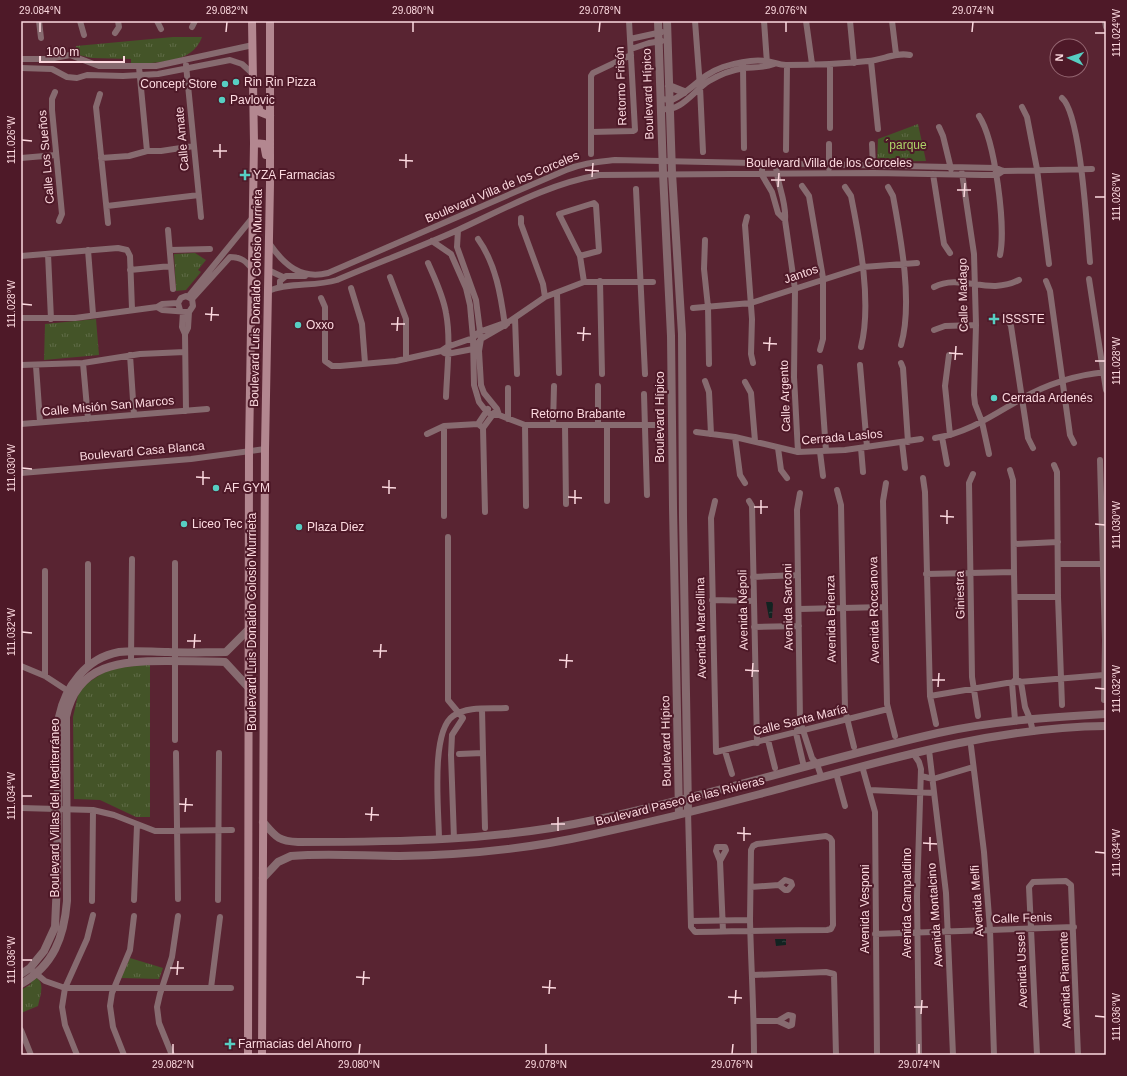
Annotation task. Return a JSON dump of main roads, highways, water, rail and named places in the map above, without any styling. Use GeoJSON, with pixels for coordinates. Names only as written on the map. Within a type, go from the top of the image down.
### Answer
{"type":"FeatureCollection","features":[{"type":"Feature","properties":{"kind":"main road","name":"Boulevard Luis Donaldo Colosio Murrieta"},"geometry":{"type":"LineString","coordinates":[[248,1055],[250,688],[249,451],[254,216],[252,21]]}},
{"type":"Feature","properties":{"kind":"main road","name":"Boulevard Luis Donaldo Colosio Murrieta"},"geometry":{"type":"LineString","coordinates":[[262,1055],[265,449],[270,212],[270,21]]}},
{"type":"Feature","properties":{"kind":"main road"},"geometry":{"type":"LineString","coordinates":[[253,84],[256,89],[260,112],[270,116]]}},
{"type":"Feature","properties":{"kind":"main road"},"geometry":{"type":"LineString","coordinates":[[254,143],[262,143],[265,146],[265,184],[270,212]]}},
{"type":"Feature","properties":{"kind":"main road"},"geometry":{"type":"LineString","coordinates":[[249,760],[263,760]]}},
{"type":"Feature","properties":{"kind":"water"},"geometry":{"type":"Polygon","coordinates":[[[766,602],[772,602],[773,604],[772,618],[769,618],[766,602]]]}},
{"type":"Feature","properties":{"kind":"water"},"geometry":{"type":"Polygon","coordinates":[[[775,939],[786,939],[786,945],[776,946],[775,939]]]}},
{"type":"Feature","properties":{"kind":"place","name":"Rin Rin Pizza"},"geometry":{"type":"Point","coordinates":[236,82]}},
{"type":"Feature","properties":{"kind":"place","name":"Concept Store"},"geometry":{"type":"Point","coordinates":[225,84]}},
{"type":"Feature","properties":{"kind":"place","name":"Pavlovic"},"geometry":{"type":"Point","coordinates":[222,100]}},
{"type":"Feature","properties":{"kind":"place","name":"YZA Farmacias"},"geometry":{"type":"Point","coordinates":[245,175]}},
{"type":"Feature","properties":{"kind":"place","name":"ISSSTE"},"geometry":{"type":"Point","coordinates":[994,319]}},
{"type":"Feature","properties":{"kind":"place","name":"Oxxo"},"geometry":{"type":"Point","coordinates":[298,325]}},
{"type":"Feature","properties":{"kind":"place","name":"Cerrada Ardenés"},"geometry":{"type":"Point","coordinates":[994,398]}},
{"type":"Feature","properties":{"kind":"place","name":"AF GYM"},"geometry":{"type":"Point","coordinates":[216,488]}},
{"type":"Feature","properties":{"kind":"place","name":"Liceo Tec"},"geometry":{"type":"Point","coordinates":[184,524]}},
{"type":"Feature","properties":{"kind":"place","name":"Plaza Diez"},"geometry":{"type":"Point","coordinates":[299,527]}},
{"type":"Feature","properties":{"kind":"place","name":"Farmacias del Ahorro"},"geometry":{"type":"Point","coordinates":[230,1044]}},
{"type":"Feature","properties":{"kind":"park label","name":"´parque"},"geometry":{"type":"Point","coordinates":[906,145]}}]}
